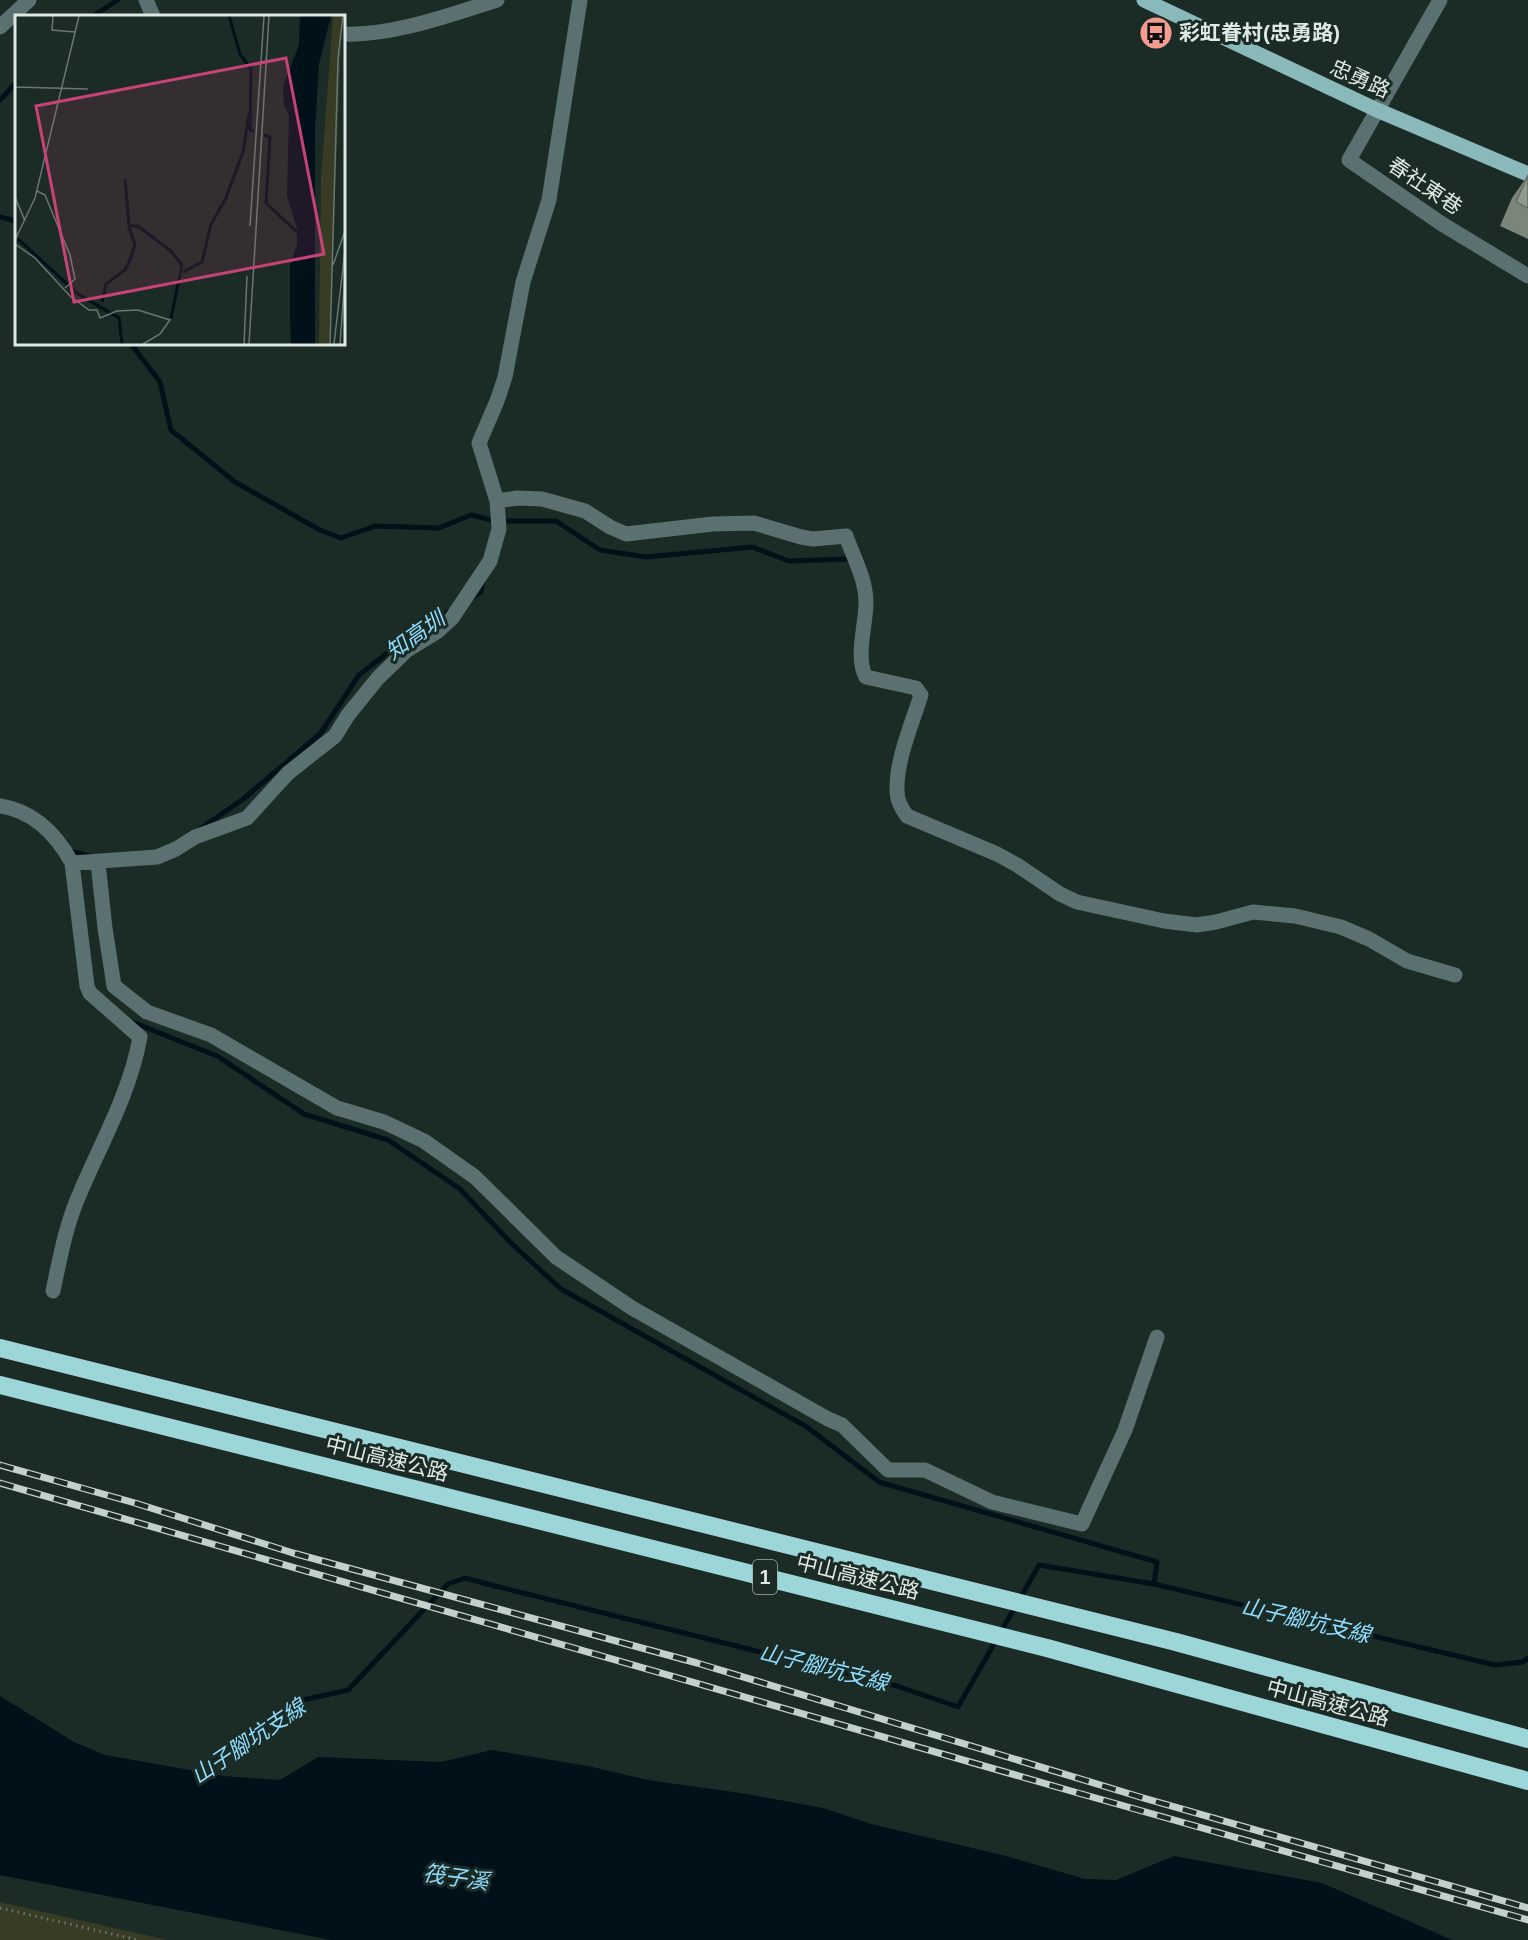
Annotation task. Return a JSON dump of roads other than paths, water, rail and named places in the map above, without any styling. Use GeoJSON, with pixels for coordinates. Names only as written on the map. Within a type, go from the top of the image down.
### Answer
{"type":"FeatureCollection","features":[{"type":"Feature","properties":{"kind":"highway","name":"中山高速公路"},"geometry":{"type":"LineString","coordinates":[[0,1348],[1176,1642],[1528,1739]]}},
{"type":"Feature","properties":{"kind":"highway","name":"中山高速公路"},"geometry":{"type":"LineString","coordinates":[[0,1385],[1036,1646],[1528,1781]]}},
{"type":"Feature","properties":{"kind":"main road","name":"忠勇路"},"geometry":{"type":"LineString","coordinates":[[1144,0],[1377,110],[1528,174]]}},
{"type":"Feature","properties":{"kind":"street"},"geometry":{"type":"LineString","coordinates":[[1,22],[29,0]]}},
{"type":"Feature","properties":{"kind":"street"},"geometry":{"type":"LineString","coordinates":[[345,34],[361,35],[409,25],[497,0]]}},
{"type":"Feature","properties":{"kind":"street"},"geometry":{"type":"LineString","coordinates":[[72,863],[157,857],[195,837],[247,818],[288,773],[335,736],[348,715],[378,678],[406,650],[438,631],[452,618],[490,561],[500,529],[497,501],[479,443],[505,377],[523,282],[549,200],[580,0]]}},
{"type":"Feature","properties":{"kind":"street"},"geometry":{"type":"LineString","coordinates":[[1377,110],[1440,0]]}},
{"type":"Feature","properties":{"kind":"street","name":"春社東巷"},"geometry":{"type":"LineString","coordinates":[[1377,110],[1349,160],[1442,224],[1528,276]]}},
{"type":"Feature","properties":{"kind":"street"},"geometry":{"type":"LineString","coordinates":[[497,501],[517,498],[542,499],[585,511],[626,534],[713,524],[754,523],[813,539],[846,536],[862,574],[866,603],[861,669],[866,677],[916,688],[921,695],[898,771],[896,792],[900,807],[907,816],[997,854],[1060,894],[1077,902],[1164,921],[1197,925],[1253,912],[1295,916],[1341,927],[1369,939],[1407,961],[1455,975]]}},
{"type":"Feature","properties":{"kind":"street"},"geometry":{"type":"LineString","coordinates":[[0,806],[14,808],[31,816],[63,847],[72,863],[87,986],[90,993],[140,1037],[136,1060],[124,1092],[69,1220],[52,1291]]}},
{"type":"Feature","properties":{"kind":"street"},"geometry":{"type":"LineString","coordinates":[[98,862],[114,986],[147,1012],[212,1035],[337,1108],[384,1122],[424,1141],[475,1177],[556,1257],[632,1308],[842,1425],[888,1470],[925,1470],[992,1502],[1082,1524],[1125,1430],[1157,1337]]}},
{"type":"Feature","properties":{"kind":"water","name":"筏子溪"},"geometry":{"type":"Polygon","coordinates":[[[0,1696],[74,1742],[105,1755],[224,1776],[280,1780],[318,1757],[441,1762],[492,1750],[588,1766],[648,1780],[747,1794],[823,1808],[871,1824],[1006,1856],[1085,1879],[1116,1880],[1174,1856],[1322,1883],[1452,1940],[331,1940],[0,1875],[0,1696]]]}},
{"type":"Feature","properties":{"kind":"waterway"},"geometry":{"type":"LineString","coordinates":[[95,15],[118,0]]}},
{"type":"Feature","properties":{"kind":"waterway"},"geometry":{"type":"LineString","coordinates":[[0,100],[15,84]]}},
{"type":"Feature","properties":{"kind":"waterway"},"geometry":{"type":"LineString","coordinates":[[0,217],[15,221]]}},
{"type":"Feature","properties":{"kind":"waterway"},"geometry":{"type":"LineString","coordinates":[[132,345],[160,382],[171,430],[235,482],[320,530],[341,538],[375,526],[439,528],[471,515],[495,521]]}},
{"type":"Feature","properties":{"kind":"waterway","name":"知高圳"},"geometry":{"type":"LineString","coordinates":[[500,521],[556,521],[600,550],[646,557],[752,547],[789,561],[849,559]]}},
{"type":"Feature","properties":{"kind":"waterway","name":"知高圳"},"geometry":{"type":"LineString","coordinates":[[471,598],[481,592],[483,580]]}},
{"type":"Feature","properties":{"kind":"waterway","name":"知高圳"},"geometry":{"type":"LineString","coordinates":[[200,829],[242,800],[320,734],[359,675],[417,630],[453,609]]}},
{"type":"Feature","properties":{"kind":"waterway","name":"知高圳"},"geometry":{"type":"LineString","coordinates":[[70,851],[90,856]]}},
{"type":"Feature","properties":{"kind":"waterway"},"geometry":{"type":"LineString","coordinates":[[132,1022],[217,1056],[304,1114],[388,1140],[460,1189],[512,1244],[561,1289],[807,1427],[879,1482],[1157,1562],[1154,1584]]}},
{"type":"Feature","properties":{"kind":"waterway","name":"山子腳坑支線"},"geometry":{"type":"LineString","coordinates":[[196,1775],[298,1701],[348,1690],[448,1584],[465,1578],[897,1686],[958,1707],[1039,1565],[1154,1584],[1495,1665],[1523,1662],[1528,1658]]}},
{"type":"Feature","properties":{"kind":"railway"},"geometry":{"type":"LineString","coordinates":[[0,1465],[135,1503],[293,1553],[697,1663],[1140,1797],[1528,1908]]}},
{"type":"Feature","properties":{"kind":"railway"},"geometry":{"type":"LineString","coordinates":[[0,1483],[1528,1920]]}},
{"type":"Feature","properties":{"kind":"place","name":"彩虹眷村(忠勇路)"},"geometry":{"type":"Point","coordinates":[1156,33]}}]}
